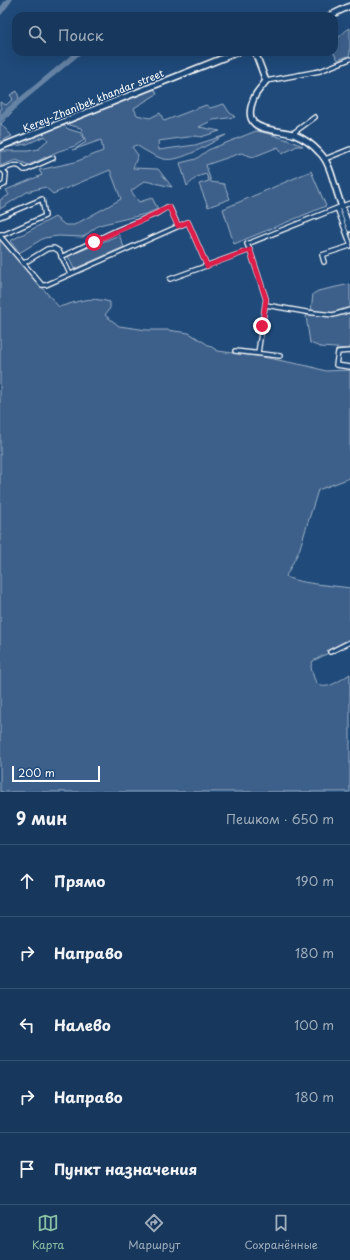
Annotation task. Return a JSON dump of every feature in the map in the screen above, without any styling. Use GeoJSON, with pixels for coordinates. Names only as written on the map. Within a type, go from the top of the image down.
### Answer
{"type":"FeatureCollection","features":[{"type":"Feature","properties":{"kind":"main road"},"geometry":{"type":"LineString","coordinates":[[338,12],[349,7]]}},
{"type":"Feature","properties":{"kind":"main road","name":"Kerey-Zhanibek khandar street"},"geometry":{"type":"LineString","coordinates":[[0,147],[228,56]]}},
{"type":"Feature","properties":{"kind":"main road"},"geometry":{"type":"LineString","coordinates":[[257,56],[266,81],[254,97],[251,106],[252,120],[254,124],[259,127],[292,134],[302,138],[314,147],[325,159],[340,207],[350,229]]}},
{"type":"Feature","properties":{"kind":"street"},"geometry":{"type":"LineString","coordinates":[[266,81],[320,71],[350,59]]}},
{"type":"Feature","properties":{"kind":"street"},"geometry":{"type":"LineString","coordinates":[[292,134],[315,116]]}},
{"type":"Feature","properties":{"kind":"street"},"geometry":{"type":"LineString","coordinates":[[325,159],[350,149]]}},
{"type":"Feature","properties":{"kind":"street"},"geometry":{"type":"LineString","coordinates":[[0,187],[5,184],[6,174],[2,170],[16,165],[26,170],[53,158]]}},
{"type":"Feature","properties":{"kind":"street"},"geometry":{"type":"LineString","coordinates":[[0,217],[42,199],[45,216],[0,235],[42,285],[46,285],[188,222],[207,266]]}},
{"type":"Feature","properties":{"kind":"street"},"geometry":{"type":"LineString","coordinates":[[258,353],[266,299],[247,244],[350,203]]}},
{"type":"Feature","properties":{"kind":"street"},"geometry":{"type":"LineString","coordinates":[[61,257],[117,230],[157,214],[167,207],[170,208],[178,226]]}},
{"type":"Feature","properties":{"kind":"street"},"geometry":{"type":"LineString","coordinates":[[340,207],[350,242]]}},
{"type":"Feature","properties":{"kind":"street"},"geometry":{"type":"LineString","coordinates":[[324,262],[322,255],[350,246]]}},
{"type":"Feature","properties":{"kind":"street"},"geometry":{"type":"LineString","coordinates":[[24,263],[51,248],[54,248],[59,251],[70,274]]}},
{"type":"Feature","properties":{"kind":"street"},"geometry":{"type":"LineString","coordinates":[[170,279],[250,250]]}},
{"type":"Feature","properties":{"kind":"street"},"geometry":{"type":"LineString","coordinates":[[266,305],[333,315],[350,310]]}},
{"type":"Feature","properties":{"kind":"street"},"geometry":{"type":"LineString","coordinates":[[235,351],[280,356]]}},
{"type":"Feature","properties":{"kind":"street"},"geometry":{"type":"LineString","coordinates":[[350,351],[338,352],[336,365],[350,367]]}},
{"type":"Feature","properties":{"kind":"street"},"geometry":{"type":"LineString","coordinates":[[330,652],[350,642]]}},
{"type":"Feature","properties":{"kind":"shaded area"},"geometry":{"type":"Polygon","coordinates":[[[350,28],[350,55],[338,60],[336,56],[338,56],[338,38],[350,28]]]}},
{"type":"Feature","properties":{"kind":"shaded area"},"geometry":{"type":"Polygon","coordinates":[[[154,88],[157,94],[134,108],[137,115],[150,118],[160,113],[164,121],[206,105],[210,108],[224,104],[229,112],[235,117],[213,120],[199,127],[220,131],[201,137],[196,136],[158,141],[159,150],[195,145],[226,135],[195,152],[178,158],[163,159],[136,145],[132,147],[138,155],[133,168],[158,169],[172,187],[145,181],[131,191],[139,202],[152,198],[158,209],[146,214],[99,225],[83,237],[58,236],[44,238],[19,253],[10,241],[55,217],[65,225],[74,225],[121,199],[110,170],[53,194],[45,187],[27,192],[0,209],[0,200],[9,195],[6,190],[42,175],[39,170],[75,162],[103,151],[101,140],[73,150],[86,142],[81,128],[66,124],[154,88]]]}},
{"type":"Feature","properties":{"kind":"shaded area"},"geometry":{"type":"Polygon","coordinates":[[[17,91],[20,103],[1,124],[12,136],[0,142],[0,110],[2,108],[0,102],[6,105],[13,99],[10,95],[17,91]]]}},
{"type":"Feature","properties":{"kind":"shaded area"},"geometry":{"type":"Polygon","coordinates":[[[65,126],[68,129],[81,133],[84,140],[75,146],[59,151],[29,165],[16,160],[0,166],[0,151],[28,151],[39,149],[48,140],[45,136],[27,144],[7,147],[57,127],[65,126]]]}},
{"type":"Feature","properties":{"kind":"shaded area"},"geometry":{"type":"Polygon","coordinates":[[[256,131],[274,135],[303,146],[297,146],[282,154],[278,147],[253,157],[241,153],[206,165],[211,182],[224,184],[230,199],[208,207],[199,184],[209,181],[206,174],[197,177],[187,186],[180,163],[196,159],[208,150],[256,131]]]}},
{"type":"Feature","properties":{"kind":"shaded area"},"geometry":{"type":"Polygon","coordinates":[[[311,171],[326,206],[234,244],[223,209],[311,171]]]}},
{"type":"Feature","properties":{"kind":"shaded area"},"geometry":{"type":"Polygon","coordinates":[[[119,235],[124,247],[74,269],[68,256],[119,235]]]}},
{"type":"Feature","properties":{"kind":"shaded area"},"geometry":{"type":"Polygon","coordinates":[[[0,239],[59,307],[90,299],[102,300],[110,302],[110,308],[105,315],[119,326],[189,333],[218,351],[263,357],[326,371],[350,370],[350,478],[318,490],[299,551],[286,576],[297,581],[350,588],[350,642],[313,661],[311,666],[314,678],[321,686],[336,683],[350,674],[350,792],[0,792],[0,239]]]}},
{"type":"Feature","properties":{"kind":"shaded area"},"geometry":{"type":"Polygon","coordinates":[[[350,284],[350,308],[332,313],[311,311],[313,294],[318,291],[350,284]]]}},
{"type":"Feature","properties":{"kind":"shaded area"},"geometry":{"type":"Polygon","coordinates":[[[350,313],[350,349],[320,347],[310,343],[306,316],[335,316],[350,313]]]}},
{"type":"Feature","properties":{"kind":"waterway"},"geometry":{"type":"LineString","coordinates":[[0,12],[9,0]]}},
{"type":"Feature","properties":{"kind":"waterway"},"geometry":{"type":"LineString","coordinates":[[0,119],[74,56]]}},
{"type":"Feature","properties":{"kind":"route"},"geometry":{"type":"LineString","coordinates":[[94,242],[117,230],[157,214],[169,207],[178,226],[188,222],[207,266],[250,250],[266,299],[262,326]]}}]}
